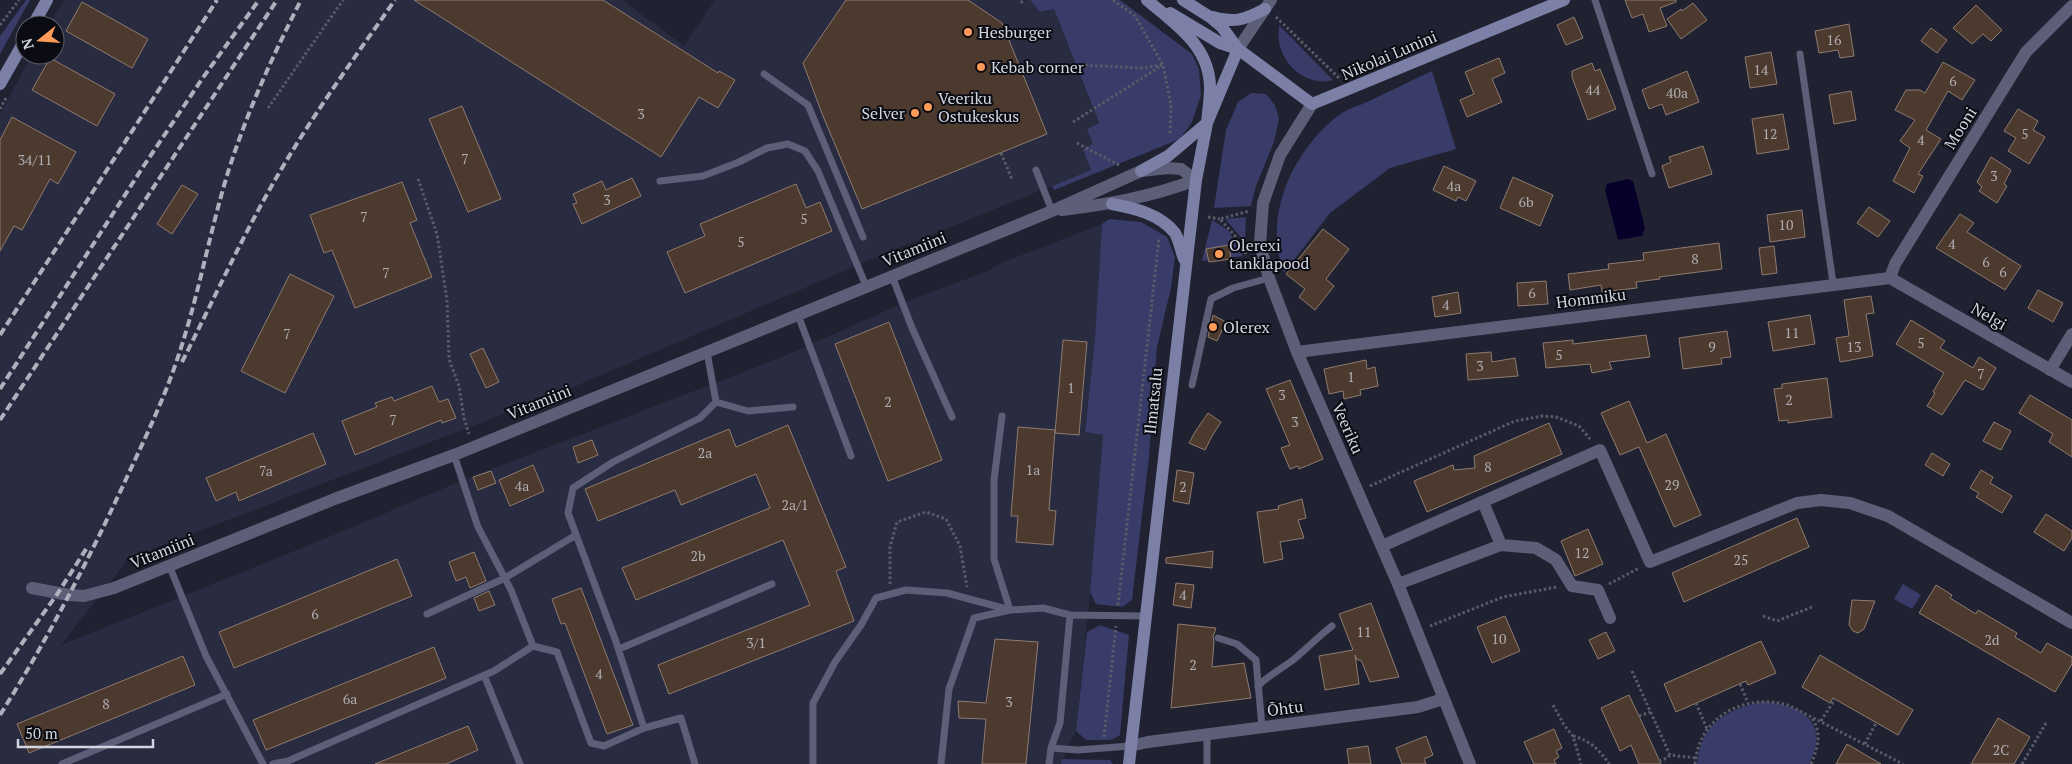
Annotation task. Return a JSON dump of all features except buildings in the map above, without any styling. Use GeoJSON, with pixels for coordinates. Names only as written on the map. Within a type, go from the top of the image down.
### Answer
{"type":"FeatureCollection","features":[{"type":"Feature","properties":{"kind":"street"},"geometry":{"type":"LineString","coordinates":[[39,15],[47,0]]}},
{"type":"Feature","properties":{"kind":"street"},"geometry":{"type":"LineString","coordinates":[[1147,0],[1220,43],[1238,49]]}},
{"type":"Feature","properties":{"kind":"street"},"geometry":{"type":"LineString","coordinates":[[1141,172],[1168,156],[1207,123],[1210,88],[1207,66],[1194,41],[1147,0]]}},
{"type":"Feature","properties":{"kind":"street"},"geometry":{"type":"LineString","coordinates":[[1183,0],[1210,17],[1222,27],[1238,49],[1312,104]]}},
{"type":"Feature","properties":{"kind":"street","name":"Nikolai Lunini"},"geometry":{"type":"LineString","coordinates":[[1312,104],[1564,0]]}},
{"type":"Feature","properties":{"kind":"street"},"geometry":{"type":"LineString","coordinates":[[1238,49],[1268,5]]}},
{"type":"Feature","properties":{"kind":"street"},"geometry":{"type":"LineString","coordinates":[[1210,17],[1231,22],[1248,18],[1268,5]]}},
{"type":"Feature","properties":{"kind":"street","name":"Mooni"},"geometry":{"type":"LineString","coordinates":[[1890,278],[1900,256],[2026,52],[2072,6]]}},
{"type":"Feature","properties":{"kind":"street","name":"Ilmatsalu"},"geometry":{"type":"LineString","coordinates":[[1129,764],[1196,180],[1207,123],[1238,49]]}},
{"type":"Feature","properties":{"kind":"street"},"geometry":{"type":"LineString","coordinates":[[0,84],[15,58]]}},
{"type":"Feature","properties":{"kind":"street","name":"Veeriku"},"geometry":{"type":"LineString","coordinates":[[1312,104],[1280,155],[1262,203],[1260,244],[1269,278],[1297,352],[1398,584],[1470,764]]}},
{"type":"Feature","properties":{"kind":"street","name":"Vitamiini"},"geometry":{"type":"LineString","coordinates":[[32,588],[84,596],[114,588],[337,498],[454,455],[1052,211],[1141,172],[1167,168],[1181,169],[1196,180]]}},
{"type":"Feature","properties":{"kind":"street","name":"Vitamiini"},"geometry":{"type":"LineString","coordinates":[[1052,211],[1112,204],[1164,192],[1196,180]]}},
{"type":"Feature","properties":{"kind":"street"},"geometry":{"type":"LineString","coordinates":[[1112,204],[1144,212],[1161,222],[1175,234],[1185,263]]}},
{"type":"Feature","properties":{"kind":"street","name":"Hommiku"},"geometry":{"type":"LineString","coordinates":[[1297,352],[1833,283],[1890,278]]}},
{"type":"Feature","properties":{"kind":"street","name":"Nelgi"},"geometry":{"type":"LineString","coordinates":[[1890,278],[2072,382]]}},
{"type":"Feature","properties":{"kind":"street"},"geometry":{"type":"LineString","coordinates":[[2050,370],[2072,334]]}},
{"type":"Feature","properties":{"kind":"street"},"geometry":{"type":"LineString","coordinates":[[1382,546],[1600,450],[1650,562],[1797,502],[1821,500],[1850,503],[1888,516],[2072,623]]}},
{"type":"Feature","properties":{"kind":"street"},"geometry":{"type":"LineString","coordinates":[[1483,502],[1501,545]]}},
{"type":"Feature","properties":{"kind":"street"},"geometry":{"type":"LineString","coordinates":[[1398,584],[1501,545],[1536,548],[1556,560],[1572,586],[1598,590],[1610,618]]}},
{"type":"Feature","properties":{"kind":"street","name":"Õhtu"},"geometry":{"type":"LineString","coordinates":[[1130,746],[1207,734],[1418,707],[1443,699]]}},
{"type":"Feature","properties":{"kind":"lane"},"geometry":{"type":"LineString","coordinates":[[1595,0],[1652,174]]}},
{"type":"Feature","properties":{"kind":"lane"},"geometry":{"type":"LineString","coordinates":[[1800,54],[1833,283]]}},
{"type":"Feature","properties":{"kind":"lane"},"geometry":{"type":"LineString","coordinates":[[764,74],[808,105],[863,238]]}},
{"type":"Feature","properties":{"kind":"lane"},"geometry":{"type":"LineString","coordinates":[[660,181],[703,176],[739,162],[767,148],[788,144],[805,151],[818,171],[866,286]]}},
{"type":"Feature","properties":{"kind":"lane"},"geometry":{"type":"LineString","coordinates":[[1036,170],[1052,211]]}},
{"type":"Feature","properties":{"kind":"lane"},"geometry":{"type":"LineString","coordinates":[[892,276],[912,328],[952,417]]}},
{"type":"Feature","properties":{"kind":"lane"},"geometry":{"type":"LineString","coordinates":[[1192,386],[1211,299],[1233,288],[1269,278]]}},
{"type":"Feature","properties":{"kind":"lane"},"geometry":{"type":"LineString","coordinates":[[798,315],[851,456]]}},
{"type":"Feature","properties":{"kind":"lane"},"geometry":{"type":"LineString","coordinates":[[707,352],[716,402]]}},
{"type":"Feature","properties":{"kind":"lane"},"geometry":{"type":"LineString","coordinates":[[716,402],[748,411],[793,407]]}},
{"type":"Feature","properties":{"kind":"lane"},"geometry":{"type":"LineString","coordinates":[[644,728],[619,649],[568,513],[573,488],[613,462],[700,418],[716,402]]}},
{"type":"Feature","properties":{"kind":"lane"},"geometry":{"type":"LineString","coordinates":[[1002,416],[994,480],[994,559],[1010,610]]}},
{"type":"Feature","properties":{"kind":"lane"},"geometry":{"type":"LineString","coordinates":[[454,455],[478,527],[504,578],[533,646]]}},
{"type":"Feature","properties":{"kind":"lane"},"geometry":{"type":"LineString","coordinates":[[427,614],[504,578],[576,535]]}},
{"type":"Feature","properties":{"kind":"lane"},"geometry":{"type":"LineString","coordinates":[[169,566],[206,656],[263,764]]}},
{"type":"Feature","properties":{"kind":"lane"},"geometry":{"type":"LineString","coordinates":[[619,649],[772,584]]}},
{"type":"Feature","properties":{"kind":"lane"},"geometry":{"type":"LineString","coordinates":[[813,764],[813,702],[835,662],[861,625],[876,598],[906,590],[947,593],[1010,610]]}},
{"type":"Feature","properties":{"kind":"lane"},"geometry":{"type":"LineString","coordinates":[[941,764],[949,688],[974,618],[1010,610],[1043,608],[1070,615],[1145,616]]}},
{"type":"Feature","properties":{"kind":"lane"},"geometry":{"type":"LineString","coordinates":[[1049,764],[1051,748],[1060,723],[1070,615]]}},
{"type":"Feature","properties":{"kind":"lane"},"geometry":{"type":"LineString","coordinates":[[1258,686],[1270,674],[1292,660],[1332,626]]}},
{"type":"Feature","properties":{"kind":"lane"},"geometry":{"type":"LineString","coordinates":[[1218,638],[1237,644],[1256,660],[1262,727]]}},
{"type":"Feature","properties":{"kind":"lane"},"geometry":{"type":"LineString","coordinates":[[273,764],[288,761],[484,676],[533,646],[557,652],[592,743],[604,746],[644,728],[680,718],[696,764]]}},
{"type":"Feature","properties":{"kind":"lane"},"geometry":{"type":"LineString","coordinates":[[484,676],[520,764]]}},
{"type":"Feature","properties":{"kind":"lane"},"geometry":{"type":"LineString","coordinates":[[62,764],[227,694]]}},
{"type":"Feature","properties":{"kind":"lane"},"geometry":{"type":"LineString","coordinates":[[1207,734],[1207,764]]}},
{"type":"Feature","properties":{"kind":"lane"},"geometry":{"type":"LineString","coordinates":[[1051,748],[1102,749],[1130,746]]}},
{"type":"Feature","properties":{"kind":"path"},"geometry":{"type":"LineString","coordinates":[[0,25],[19,0]]}},
{"type":"Feature","properties":{"kind":"path"},"geometry":{"type":"LineString","coordinates":[[268,108],[343,0]]}},
{"type":"Feature","properties":{"kind":"path"},"geometry":{"type":"LineString","coordinates":[[1113,0],[1135,16],[1163,65],[1171,105],[1169,145]]}},
{"type":"Feature","properties":{"kind":"path"},"geometry":{"type":"LineString","coordinates":[[1283,22],[1339,78]]}},
{"type":"Feature","properties":{"kind":"path"},"geometry":{"type":"LineString","coordinates":[[1051,72],[1079,65],[1142,68],[1163,65]]}},
{"type":"Feature","properties":{"kind":"path"},"geometry":{"type":"LineString","coordinates":[[1073,122],[1163,65]]}},
{"type":"Feature","properties":{"kind":"path"},"geometry":{"type":"LineString","coordinates":[[1077,143],[1120,166]]}},
{"type":"Feature","properties":{"kind":"path"},"geometry":{"type":"LineString","coordinates":[[1001,153],[1012,179]]}},
{"type":"Feature","properties":{"kind":"path"},"geometry":{"type":"LineString","coordinates":[[418,179],[437,234],[447,300],[449,359],[459,386],[464,418],[472,447]]}},
{"type":"Feature","properties":{"kind":"path"},"geometry":{"type":"LineString","coordinates":[[1208,216],[1220,219],[1248,211]]}},
{"type":"Feature","properties":{"kind":"path"},"geometry":{"type":"LineString","coordinates":[[1220,219],[1235,236],[1249,259]]}},
{"type":"Feature","properties":{"kind":"path"},"geometry":{"type":"LineString","coordinates":[[1102,749],[1160,231]]}},
{"type":"Feature","properties":{"kind":"path"},"geometry":{"type":"LineString","coordinates":[[1358,491],[1515,422],[1542,416],[1556,417],[1579,426],[1600,450]]}},
{"type":"Feature","properties":{"kind":"path"},"geometry":{"type":"LineString","coordinates":[[890,594],[890,547],[897,522],[926,512],[946,519],[960,546],[968,598]]}},
{"type":"Feature","properties":{"kind":"path"},"geometry":{"type":"LineString","coordinates":[[1598,590],[1650,562]]}},
{"type":"Feature","properties":{"kind":"path"},"geometry":{"type":"LineString","coordinates":[[1417,631],[1503,597],[1545,588],[1572,586]]}},
{"type":"Feature","properties":{"kind":"path"},"geometry":{"type":"LineString","coordinates":[[1763,616],[1777,621],[1812,608]]}},
{"type":"Feature","properties":{"kind":"path"},"geometry":{"type":"LineString","coordinates":[[1632,671],[1670,755]]}},
{"type":"Feature","properties":{"kind":"path"},"geometry":{"type":"LineString","coordinates":[[1740,684],[1748,703]]}},
{"type":"Feature","properties":{"kind":"path"},"geometry":{"type":"LineString","coordinates":[[1821,721],[1835,699]]}},
{"type":"Feature","properties":{"kind":"path"},"geometry":{"type":"LineString","coordinates":[[1696,764],[1698,746],[1708,729],[1723,714],[1734,707],[1748,703],[1776,702],[1788,705],[1811,716],[1903,764]]}},
{"type":"Feature","properties":{"kind":"path"},"geometry":{"type":"LineString","coordinates":[[1696,703],[1708,729]]}},
{"type":"Feature","properties":{"kind":"path"},"geometry":{"type":"LineString","coordinates":[[1553,705],[1572,736],[1581,764]]}},
{"type":"Feature","properties":{"kind":"path"},"geometry":{"type":"LineString","coordinates":[[1639,716],[1650,712]]}},
{"type":"Feature","properties":{"kind":"path"},"geometry":{"type":"LineString","coordinates":[[1811,716],[1819,733],[1811,764]]}},
{"type":"Feature","properties":{"kind":"path"},"geometry":{"type":"LineString","coordinates":[[1866,744],[1876,722]]}},
{"type":"Feature","properties":{"kind":"path"},"geometry":{"type":"LineString","coordinates":[[2022,764],[2046,723]]}},
{"type":"Feature","properties":{"kind":"path"},"geometry":{"type":"LineString","coordinates":[[1572,736],[1588,742],[1598,749],[1609,764]]}},
{"type":"Feature","properties":{"kind":"path"},"geometry":{"type":"LineString","coordinates":[[1659,761],[1670,755],[1696,758]]}},
{"type":"Feature","properties":{"kind":"shaded area"},"geometry":{"type":"Polygon","coordinates":[[[26,0],[30,0],[22,15],[15,15],[26,0]]]}},
{"type":"Feature","properties":{"kind":"shaded area"},"geometry":{"type":"Polygon","coordinates":[[[64,0],[622,0],[684,46],[715,0],[1030,0],[1040,12],[1054,9],[1099,124],[1093,144],[1091,170],[886,253],[571,388],[129,558],[61,645],[334,535],[456,483],[787,355],[910,300],[988,271],[1004,262],[1102,224],[1095,338],[1085,432],[1103,435],[1076,731],[1061,764],[0,764],[0,114],[27,65],[65,65],[65,15],[55,15],[64,0]]]}},
{"type":"Feature","properties":{"kind":"shaded area"},"geometry":{"type":"Polygon","coordinates":[[[1030,0],[1120,0],[1192,54],[1199,69],[1201,95],[1192,122],[1180,139],[1054,190],[1052,186],[1091,170],[1083,149],[1093,144],[1087,129],[1099,123],[1054,9],[1040,12],[1030,0]]]}},
{"type":"Feature","properties":{"kind":"shaded area"},"geometry":{"type":"Polygon","coordinates":[[[15,15],[15,27],[0,54],[0,36],[15,15]]]}},
{"type":"Feature","properties":{"kind":"shaded area"},"geometry":{"type":"Polygon","coordinates":[[[1279,25],[1334,80],[1315,81],[1306,78],[1291,67],[1281,50],[1279,25]]]}},
{"type":"Feature","properties":{"kind":"shaded area"},"geometry":{"type":"Polygon","coordinates":[[[1432,71],[1456,149],[1390,168],[1330,213],[1284,273],[1278,251],[1277,229],[1280,207],[1286,186],[1308,146],[1342,113],[1432,71]]]}},
{"type":"Feature","properties":{"kind":"shaded area"},"geometry":{"type":"Polygon","coordinates":[[[1251,93],[1266,94],[1275,105],[1279,119],[1274,142],[1256,186],[1251,206],[1214,208],[1226,130],[1238,102],[1251,93]]]}},
{"type":"Feature","properties":{"kind":"shaded area"},"geometry":{"type":"Polygon","coordinates":[[[1627,179],[1633,181],[1645,228],[1642,236],[1618,240],[1605,190],[1607,184],[1627,179]]]}},
{"type":"Feature","properties":{"kind":"shaded area"},"geometry":{"type":"Polygon","coordinates":[[[1246,217],[1245,242],[1225,219],[1246,217]]]}},
{"type":"Feature","properties":{"kind":"shaded area"},"geometry":{"type":"Polygon","coordinates":[[[1109,219],[1141,222],[1167,237],[1175,257],[1171,288],[1157,347],[1149,457],[1132,600],[1122,607],[1096,604],[1090,592],[1103,435],[1085,432],[1095,338],[1102,224],[1109,219]]]}},
{"type":"Feature","properties":{"kind":"shaded area"},"geometry":{"type":"Polygon","coordinates":[[[1212,220],[1228,230],[1243,256],[1202,261],[1212,220]]]}},
{"type":"Feature","properties":{"kind":"shaded area"},"geometry":{"type":"Polygon","coordinates":[[[1903,584],[1921,595],[1912,609],[1894,599],[1903,584]]]}},
{"type":"Feature","properties":{"kind":"shaded area"},"geometry":{"type":"Polygon","coordinates":[[[1100,625],[1129,635],[1120,735],[1111,740],[1086,740],[1076,731],[1087,632],[1100,625]]]}},
{"type":"Feature","properties":{"kind":"shaded area"},"geometry":{"type":"Polygon","coordinates":[[[1762,702],[1789,707],[1800,711],[1808,718],[1814,726],[1816,737],[1815,749],[1809,764],[1697,764],[1699,750],[1704,739],[1717,721],[1737,709],[1762,702]]]}},
{"type":"Feature","properties":{"kind":"shaded area"},"geometry":{"type":"Polygon","coordinates":[[[1062,759],[1110,760],[1113,764],[1061,764],[1062,759]]]}},
{"type":"Feature","properties":{"kind":"railway"},"geometry":{"type":"LineString","coordinates":[[0,335],[217,0]]}},
{"type":"Feature","properties":{"kind":"railway"},"geometry":{"type":"LineString","coordinates":[[0,389],[143,167],[202,79],[259,0]]}},
{"type":"Feature","properties":{"kind":"railway"},"geometry":{"type":"LineString","coordinates":[[0,420],[277,0]]}},
{"type":"Feature","properties":{"kind":"railway"},"geometry":{"type":"LineString","coordinates":[[0,715],[35,657],[83,568],[113,508],[161,401],[174,370],[186,331],[222,192],[236,147],[262,83],[301,0]]}},
{"type":"Feature","properties":{"kind":"railway"},"geometry":{"type":"LineString","coordinates":[[182,362],[244,237],[281,170],[328,96],[395,0]]}},
{"type":"Feature","properties":{"kind":"railway"},"geometry":{"type":"LineString","coordinates":[[0,674],[58,593],[88,546]]}},
{"type":"Feature","properties":{"kind":"place","name":"Hesburger"},"geometry":{"type":"Point","coordinates":[968,32]}},
{"type":"Feature","properties":{"kind":"place","name":"Kebab corner"},"geometry":{"type":"Point","coordinates":[981,67]}},
{"type":"Feature","properties":{"kind":"place","name":"Veeriku Ostukeskus"},"geometry":{"type":"Point","coordinates":[928,107]}},
{"type":"Feature","properties":{"kind":"place","name":"Selver"},"geometry":{"type":"Point","coordinates":[915,113]}},
{"type":"Feature","properties":{"kind":"place","name":"Olerexi tanklapood"},"geometry":{"type":"Point","coordinates":[1219,254]}},
{"type":"Feature","properties":{"kind":"place","name":"Olerex"},"geometry":{"type":"Point","coordinates":[1213,327]}}]}
